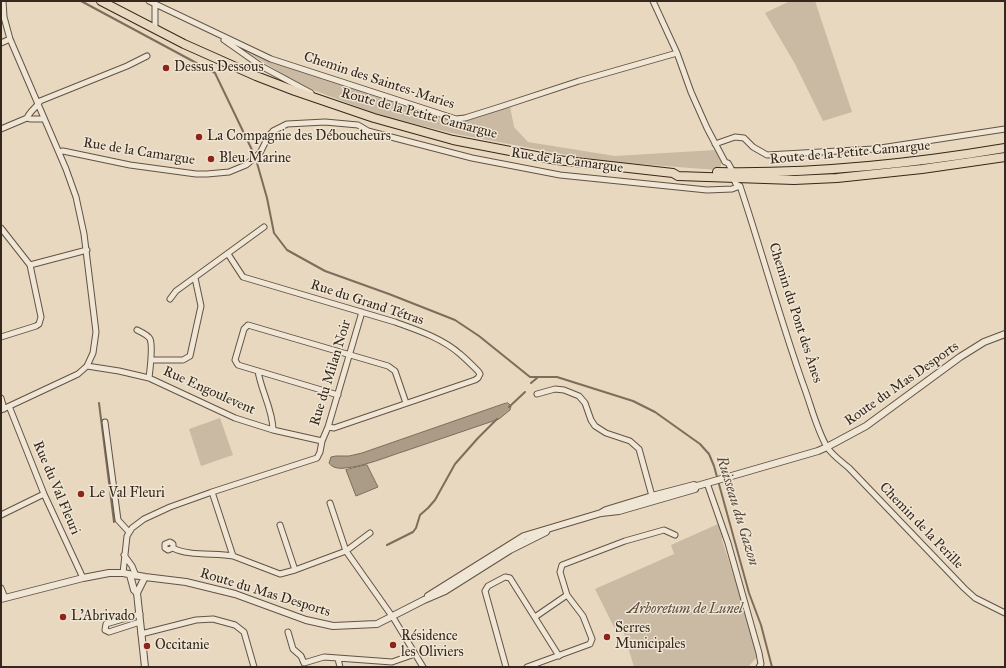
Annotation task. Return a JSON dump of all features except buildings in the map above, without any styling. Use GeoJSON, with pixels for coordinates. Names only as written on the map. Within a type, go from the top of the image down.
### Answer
{"type":"FeatureCollection","features":[{"type":"Feature","properties":{"kind":"main road","name":"Route de la Petite Camargue"},"geometry":{"type":"LineString","coordinates":[[104,2],[184,44],[256,76],[335,105],[374,118],[476,145],[557,160],[673,173],[676,170],[729,175],[742,179],[794,180],[844,178],[1005,157]]}},
{"type":"Feature","properties":{"kind":"main road","name":"Route de la Petite Camargue"},"geometry":{"type":"LineString","coordinates":[[742,179],[795,172],[845,169],[920,161],[1005,148]]}},
{"type":"Feature","properties":{"kind":"street"},"geometry":{"type":"LineString","coordinates":[[2,1],[4,17],[10,39],[76,197],[87,250],[96,332],[93,353],[87,366],[78,374],[5,408]]}},
{"type":"Feature","properties":{"kind":"street","name":"Chemin des Saintes-Maries"},"geometry":{"type":"LineString","coordinates":[[149,1],[271,59],[456,119],[465,118],[500,108],[579,81],[677,53]]}},
{"type":"Feature","properties":{"kind":"street"},"geometry":{"type":"LineString","coordinates":[[653,1],[677,53],[715,144],[725,162],[729,175]]}},
{"type":"Feature","properties":{"kind":"street"},"geometry":{"type":"LineString","coordinates":[[154,3],[155,29]]}},
{"type":"Feature","properties":{"kind":"street"},"geometry":{"type":"LineString","coordinates":[[214,32],[261,66],[335,105]]}},
{"type":"Feature","properties":{"kind":"street"},"geometry":{"type":"LineString","coordinates":[[1,43],[10,39]]}},
{"type":"Feature","properties":{"kind":"street"},"geometry":{"type":"LineString","coordinates":[[28,118],[29,114],[40,101],[127,66],[147,56]]}},
{"type":"Feature","properties":{"kind":"street"},"geometry":{"type":"LineString","coordinates":[[1,129],[28,118],[44,119]]}},
{"type":"Feature","properties":{"kind":"street","name":"Rue de la Camargue"},"geometry":{"type":"LineString","coordinates":[[58,152],[64,151],[130,165],[196,174],[229,172],[246,165],[260,153],[268,136],[277,128],[287,124],[325,122],[358,125],[368,131],[472,158],[560,175],[707,190],[723,190],[742,179]]}},
{"type":"Feature","properties":{"kind":"street"},"geometry":{"type":"LineString","coordinates":[[715,144],[735,137],[744,138],[753,147],[767,155],[790,154],[874,149],[1005,129]]}},
{"type":"Feature","properties":{"kind":"street","name":"Chemin du Pont des Ânes"},"geometry":{"type":"LineString","coordinates":[[742,179],[755,231],[790,347],[827,447]]}},
{"type":"Feature","properties":{"kind":"street"},"geometry":{"type":"LineString","coordinates":[[170,299],[176,291],[196,278],[264,227]]}},
{"type":"Feature","properties":{"kind":"street"},"geometry":{"type":"LineString","coordinates":[[1,228],[30,265],[41,321],[36,326],[1,337]]}},
{"type":"Feature","properties":{"kind":"street"},"geometry":{"type":"LineString","coordinates":[[30,265],[87,250]]}},
{"type":"Feature","properties":{"kind":"street","name":"Rue du Grand Tétras"},"geometry":{"type":"LineString","coordinates":[[228,254],[243,277],[395,322],[441,341],[459,353],[480,374],[475,380],[334,428],[328,427]]}},
{"type":"Feature","properties":{"kind":"street"},"geometry":{"type":"LineString","coordinates":[[151,360],[184,360],[190,356],[201,306],[196,278]]}},
{"type":"Feature","properties":{"kind":"street","name":"Rue du Milan Noir"},"geometry":{"type":"LineString","coordinates":[[212,492],[317,458],[338,395],[362,312]]}},
{"type":"Feature","properties":{"kind":"street"},"geometry":{"type":"LineString","coordinates":[[338,395],[238,365],[235,360],[244,329],[248,325],[388,366],[395,371],[406,403]]}},
{"type":"Feature","properties":{"kind":"street"},"geometry":{"type":"LineString","coordinates":[[138,330],[149,338],[151,342],[149,378]]}},
{"type":"Feature","properties":{"kind":"street","name":"Route du Mas Desports"},"geometry":{"type":"LineString","coordinates":[[3,598],[83,578],[109,573],[123,573],[145,578],[186,582],[235,594],[306,620],[333,626],[377,624],[424,600],[426,596],[459,580],[512,542],[526,539],[547,530],[601,513],[606,510],[653,498],[684,493],[695,489],[697,486],[818,452],[866,426],[966,353],[984,342],[1005,334]]}},
{"type":"Feature","properties":{"kind":"street","name":"Rue Engoulevent"},"geometry":{"type":"LineString","coordinates":[[87,366],[149,378],[235,418],[274,430],[322,441]]}},
{"type":"Feature","properties":{"kind":"street"},"geometry":{"type":"LineString","coordinates":[[258,371],[259,381],[274,430]]}},
{"type":"Feature","properties":{"kind":"street"},"geometry":{"type":"LineString","coordinates":[[537,394],[555,389],[564,390],[579,396],[585,403],[591,420],[595,426],[606,433],[630,441],[639,449],[653,498]]}},
{"type":"Feature","properties":{"kind":"street","name":"Rue du Val Fleuri"},"geometry":{"type":"LineString","coordinates":[[1,398],[83,578]]}},
{"type":"Feature","properties":{"kind":"street"},"geometry":{"type":"LineString","coordinates":[[105,422],[118,520],[129,532]]}},
{"type":"Feature","properties":{"kind":"street","name":"Chemin de la Perille"},"geometry":{"type":"LineString","coordinates":[[827,447],[964,588],[975,598],[1005,612]]}},
{"type":"Feature","properties":{"kind":"street"},"geometry":{"type":"LineString","coordinates":[[710,483],[761,660],[759,667]]}},
{"type":"Feature","properties":{"kind":"street"},"geometry":{"type":"LineString","coordinates":[[123,573],[126,536],[136,524],[174,505],[212,492],[233,556]]}},
{"type":"Feature","properties":{"kind":"street"},"geometry":{"type":"LineString","coordinates":[[1,515],[44,494]]}},
{"type":"Feature","properties":{"kind":"street"},"geometry":{"type":"LineString","coordinates":[[330,503],[346,551],[392,616],[423,667]]}},
{"type":"Feature","properties":{"kind":"street"},"geometry":{"type":"LineString","coordinates":[[280,525],[295,570]]}},
{"type":"Feature","properties":{"kind":"street"},"geometry":{"type":"LineString","coordinates":[[527,667],[590,644],[592,639],[583,616],[567,595],[560,572],[562,565],[625,541],[664,530],[675,535]]}},
{"type":"Feature","properties":{"kind":"street"},"geometry":{"type":"LineString","coordinates":[[173,548],[198,553],[233,556],[280,574],[346,551],[370,533]]}},
{"type":"Feature","properties":{"kind":"street"},"geometry":{"type":"LineString","coordinates":[[124,555],[132,566],[134,590],[137,593],[140,614],[145,667]]}},
{"type":"Feature","properties":{"kind":"street"},"geometry":{"type":"LineString","coordinates":[[506,667],[485,591],[488,586],[504,577],[510,578],[560,656]]}},
{"type":"Feature","properties":{"kind":"street"},"geometry":{"type":"LineString","coordinates":[[137,593],[145,578]]}},
{"type":"Feature","properties":{"kind":"street"},"geometry":{"type":"LineString","coordinates":[[1,588],[3,598]]}},
{"type":"Feature","properties":{"kind":"street"},"geometry":{"type":"LineString","coordinates":[[535,617],[567,595]]}},
{"type":"Feature","properties":{"kind":"street"},"geometry":{"type":"LineString","coordinates":[[140,614],[106,624],[105,630],[109,632],[140,622]]}},
{"type":"Feature","properties":{"kind":"street"},"geometry":{"type":"LineString","coordinates":[[142,634],[196,620],[213,618],[235,625],[244,632],[254,667]]}},
{"type":"Feature","properties":{"kind":"street"},"geometry":{"type":"LineString","coordinates":[[288,632],[293,649],[302,656],[304,663],[324,657],[392,662],[415,654]]}},
{"type":"Feature","properties":{"kind":"street"},"geometry":{"type":"LineString","coordinates":[[338,659],[340,667]]}},
{"type":"Feature","properties":{"kind":"green space"},"geometry":{"type":"Polygon","coordinates":[[[790,1],[815,1],[852,112],[823,121],[795,64],[765,13],[790,1]]]}},
{"type":"Feature","properties":{"kind":"green space"},"geometry":{"type":"Polygon","coordinates":[[[233,43],[284,65],[373,95],[433,113],[448,120],[455,121],[510,106],[514,127],[528,142],[615,156],[715,150],[721,162],[721,166],[717,170],[599,161],[456,134],[382,116],[300,85],[233,43]]]}},
{"type":"Feature","properties":{"kind":"green space"},"geometry":{"type":"Polygon","coordinates":[[[220,418],[233,455],[201,466],[189,429],[220,418]]]}},
{"type":"Feature","properties":{"kind":"green space","name":"Arboretum de Lunel"},"geometry":{"type":"Polygon","coordinates":[[[718,524],[757,657],[747,667],[634,667],[622,627],[615,629],[595,589],[674,554],[671,545],[718,524]]]}},
{"type":"Feature","properties":{"kind":"shaded area"},"geometry":{"type":"Polygon","coordinates":[[[508,403],[511,406],[510,410],[499,419],[376,461],[343,468],[334,467],[329,463],[331,457],[349,456],[362,453],[508,403]]]}},
{"type":"Feature","properties":{"kind":"shaded area"},"geometry":{"type":"Polygon","coordinates":[[[367,465],[378,487],[356,496],[346,470],[367,465]]]}},
{"type":"Feature","properties":{"kind":"waterway"},"geometry":{"type":"LineString","coordinates":[[81,1],[215,73],[253,152]]}},
{"type":"Feature","properties":{"kind":"waterway","name":"Ruisseau du Gazon"},"geometry":{"type":"LineString","coordinates":[[257,163],[267,198],[274,233],[287,250],[325,271],[455,320],[479,336],[530,377],[557,377],[633,401],[655,412],[700,444],[709,454],[714,466],[749,593],[761,625],[772,667]]}},
{"type":"Feature","properties":{"kind":"waterway","name":"Ruisseau du Gazon"},"geometry":{"type":"LineString","coordinates":[[531,383],[537,378]]}},
{"type":"Feature","properties":{"kind":"waterway"},"geometry":{"type":"LineString","coordinates":[[509,407],[525,392]]}},
{"type":"Feature","properties":{"kind":"waterway"},"geometry":{"type":"LineString","coordinates":[[99,403],[114,522]]}},
{"type":"Feature","properties":{"kind":"waterway"},"geometry":{"type":"LineString","coordinates":[[387,545],[413,532],[416,528],[420,515],[435,500],[455,464],[497,419]]}},
{"type":"Feature","properties":{"kind":"place","name":"Dessus Dessous"},"geometry":{"type":"Point","coordinates":[166,68]}},
{"type":"Feature","properties":{"kind":"place","name":"La Compagnie des Déboucheurs"},"geometry":{"type":"Point","coordinates":[199,137]}},
{"type":"Feature","properties":{"kind":"place","name":"Bleu Marine"},"geometry":{"type":"Point","coordinates":[211,159]}},
{"type":"Feature","properties":{"kind":"place","name":"Le Val Fleuri"},"geometry":{"type":"Point","coordinates":[81,494]}},
{"type":"Feature","properties":{"kind":"place","name":"L'Abrivado"},"geometry":{"type":"Point","coordinates":[63,617]}},
{"type":"Feature","properties":{"kind":"place","name":"Serres Municipales"},"geometry":{"type":"Point","coordinates":[607,637]}},
{"type":"Feature","properties":{"kind":"place","name":"Résidence les Oliviers"},"geometry":{"type":"Point","coordinates":[393,645]}},
{"type":"Feature","properties":{"kind":"place","name":"Occitanie"},"geometry":{"type":"Point","coordinates":[147,646]}}]}
